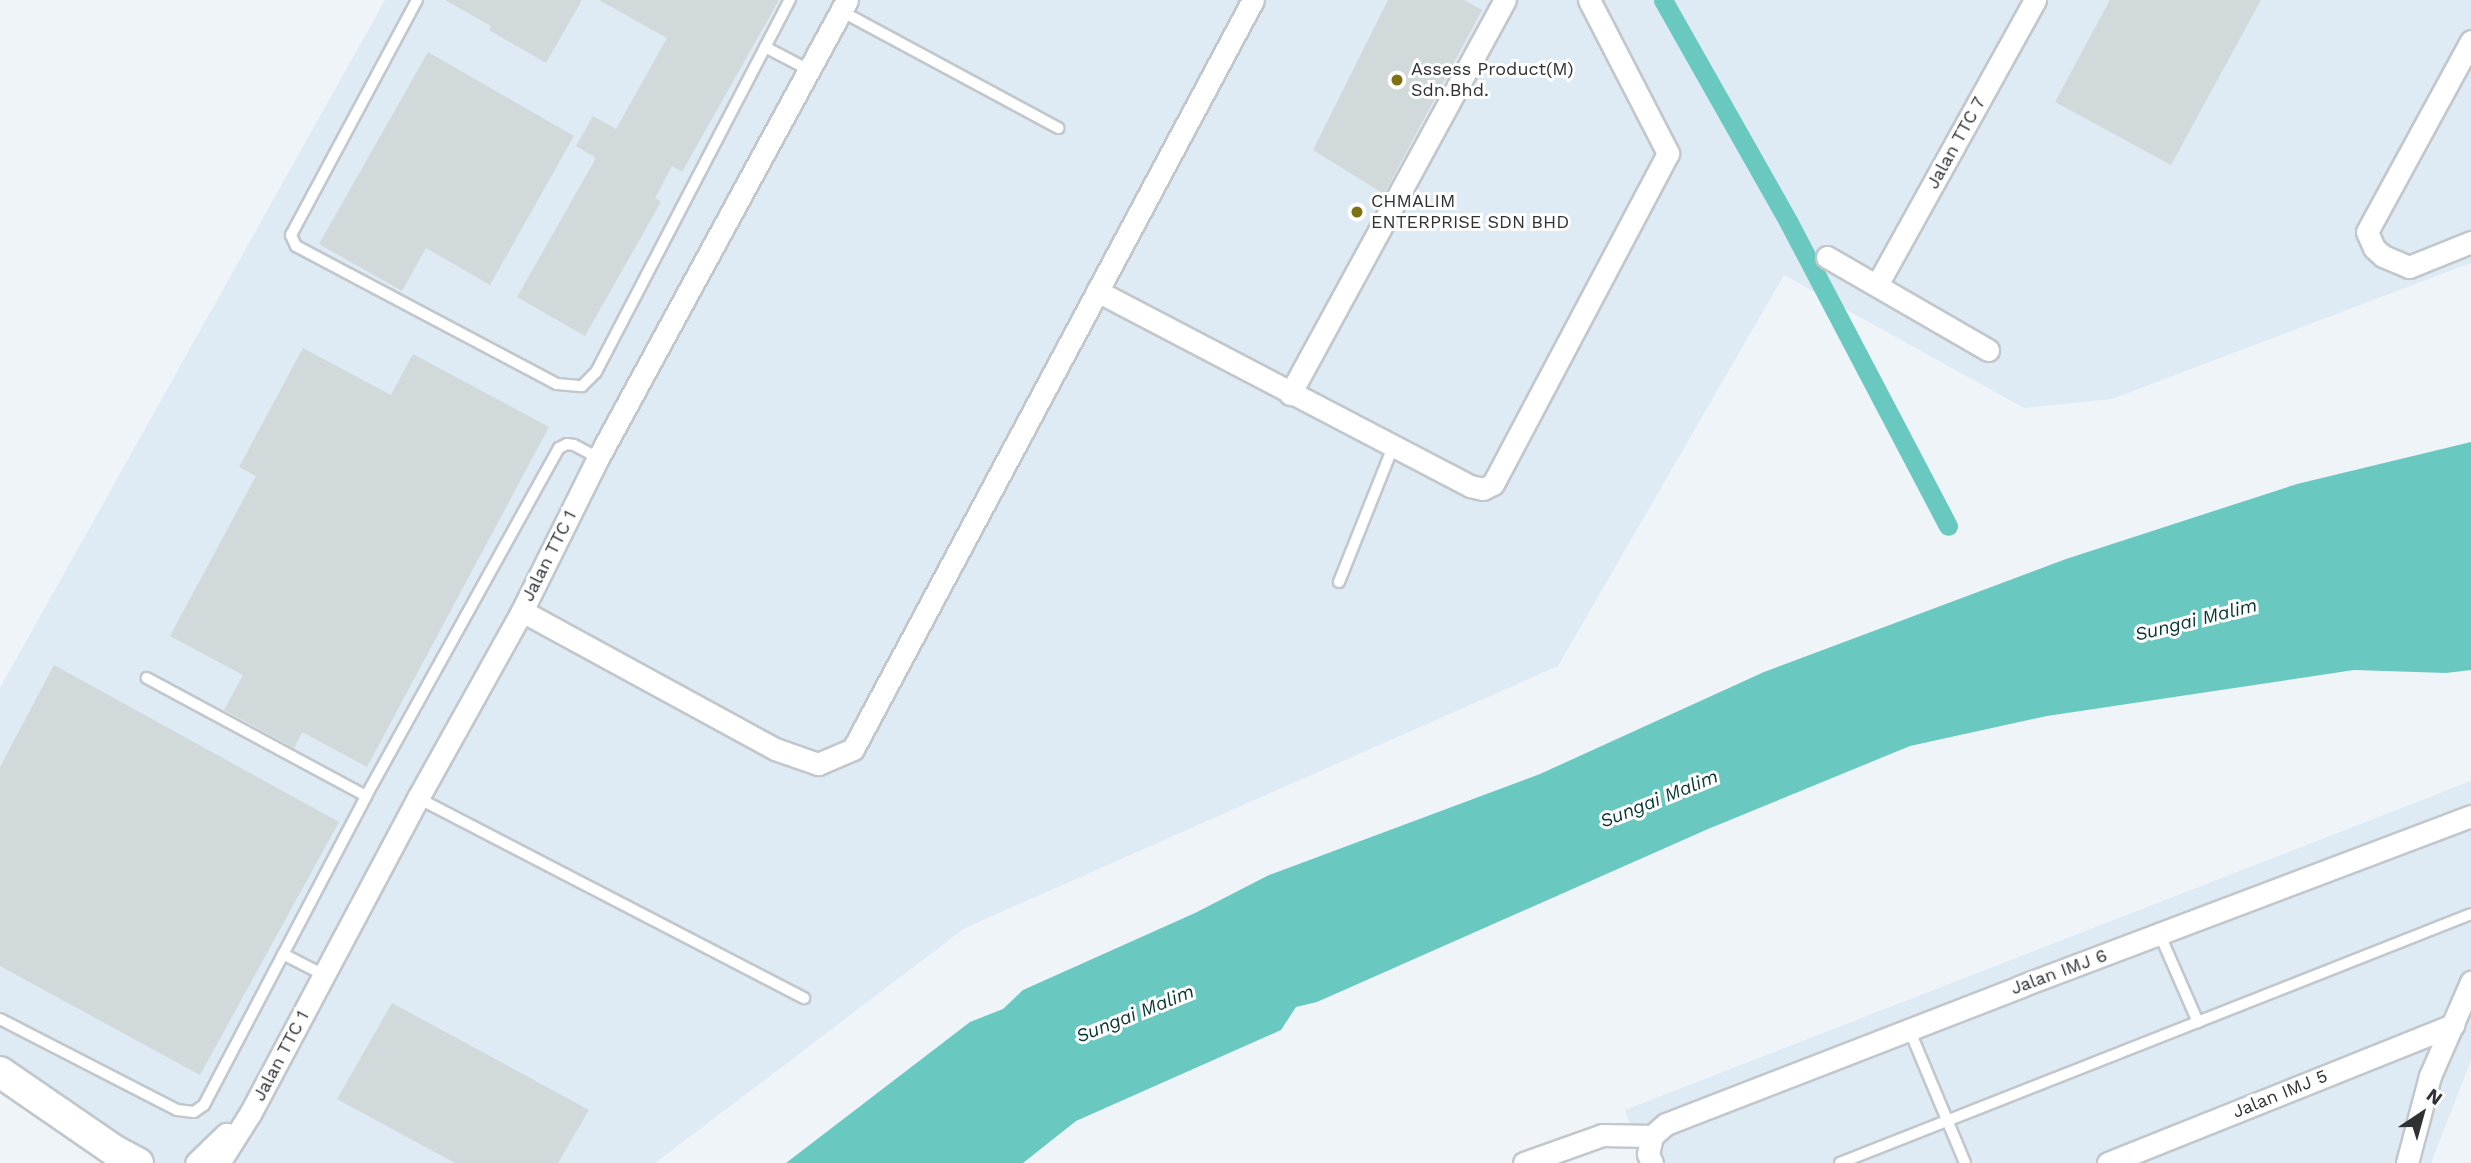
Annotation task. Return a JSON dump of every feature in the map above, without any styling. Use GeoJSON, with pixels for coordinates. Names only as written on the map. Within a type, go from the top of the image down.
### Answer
{"type":"FeatureCollection","features":[{"type":"Feature","properties":{"kind":"main road"},"geometry":{"type":"LineString","coordinates":[[0,1072],[126,1159]]}},
{"type":"Feature","properties":{"kind":"street"},"geometry":{"type":"LineString","coordinates":[[522,611],[775,749],[818,764],[853,749],[1253,0]]}},
{"type":"Feature","properties":{"kind":"street"},"geometry":{"type":"LineString","coordinates":[[1290,394],[1505,0]]}},
{"type":"Feature","properties":{"kind":"street"},"geometry":{"type":"LineString","coordinates":[[1097,291],[1470,486],[1483,489],[1493,484],[1668,153],[1589,0]]}},
{"type":"Feature","properties":{"kind":"street","name":"Jalan TTC 7"},"geometry":{"type":"LineString","coordinates":[[1877,285],[2035,0]]}},
{"type":"Feature","properties":{"kind":"street","name":"Jalan TTC 1"},"geometry":{"type":"LineString","coordinates":[[219,1163],[251,1112],[418,798],[522,611],[598,458],[844,6]]}},
{"type":"Feature","properties":{"kind":"street"},"geometry":{"type":"LineString","coordinates":[[2471,41],[2367,232],[2375,248],[2384,256],[2410,267],[2471,242]]}},
{"type":"Feature","properties":{"kind":"street"},"geometry":{"type":"LineString","coordinates":[[1827,257],[1989,350]]}},
{"type":"Feature","properties":{"kind":"street","name":"Jalan IMJ 6"},"geometry":{"type":"LineString","coordinates":[[1652,1136],[1667,1124],[1909,1029],[2471,816]]}},
{"type":"Feature","properties":{"kind":"street"},"geometry":{"type":"LineString","coordinates":[[2407,1163],[2430,1076],[2471,982]]}},
{"type":"Feature","properties":{"kind":"street","name":"Jalan IMJ 5"},"geometry":{"type":"LineString","coordinates":[[2108,1163],[2453,1025]]}},
{"type":"Feature","properties":{"kind":"street","name":"Jalan TTC 1"},"geometry":{"type":"LineString","coordinates":[[197,1163],[251,1112]]}},
{"type":"Feature","properties":{"kind":"street","name":"Jalan TTC 1"},"geometry":{"type":"LineString","coordinates":[[233,1163],[251,1112]]}},
{"type":"Feature","properties":{"kind":"street"},"geometry":{"type":"LineString","coordinates":[[1524,1163],[1561,1157],[1602,1135],[1652,1136],[1648,1154],[1652,1163]]}},
{"type":"Feature","properties":{"kind":"lane"},"geometry":{"type":"LineString","coordinates":[[417,0],[291,235],[296,246],[557,384],[582,386],[596,372],[790,0]]}},
{"type":"Feature","properties":{"kind":"lane"},"geometry":{"type":"LineString","coordinates":[[844,6],[1058,128]]}},
{"type":"Feature","properties":{"kind":"lane"},"geometry":{"type":"LineString","coordinates":[[765,47],[809,70]]}},
{"type":"Feature","properties":{"kind":"lane"},"geometry":{"type":"LineString","coordinates":[[0,1018],[177,1110],[194,1112],[204,1105],[366,796],[559,448],[566,444],[573,445],[598,458]]}},
{"type":"Feature","properties":{"kind":"lane"},"geometry":{"type":"LineString","coordinates":[[1339,582],[1393,447]]}},
{"type":"Feature","properties":{"kind":"lane"},"geometry":{"type":"LineString","coordinates":[[147,677],[366,796]]}},
{"type":"Feature","properties":{"kind":"lane"},"geometry":{"type":"LineString","coordinates":[[418,798],[804,998]]}},
{"type":"Feature","properties":{"kind":"lane"},"geometry":{"type":"LineString","coordinates":[[1840,1163],[2471,914]]}},
{"type":"Feature","properties":{"kind":"lane"},"geometry":{"type":"LineString","coordinates":[[2160,935],[2199,1022]]}},
{"type":"Feature","properties":{"kind":"lane"},"geometry":{"type":"LineString","coordinates":[[283,954],[324,975]]}},
{"type":"Feature","properties":{"kind":"lane"},"geometry":{"type":"LineString","coordinates":[[1909,1029],[1965,1163]]}},
{"type":"Feature","properties":{"kind":"shaded area"},"geometry":{"type":"Polygon","coordinates":[[[385,0],[2471,0],[2471,263],[2112,399],[2024,408],[1784,275],[1558,666],[965,928],[655,1163],[148,1163],[0,1061],[0,688],[385,0]]]}},
{"type":"Feature","properties":{"kind":"shaded area"},"geometry":{"type":"Polygon","coordinates":[[[2471,781],[2471,1060],[2431,1163],[1645,1163],[1625,1110],[2471,781]]]}},
{"type":"Feature","properties":{"kind":"water","name":"Sungai Malim"},"geometry":{"type":"Polygon","coordinates":[[[2471,442],[2471,670],[2446,673],[2354,670],[2047,716],[1910,746],[1708,829],[1317,1002],[1296,1007],[1281,1030],[1076,1121],[1023,1163],[786,1163],[970,1022],[1003,1009],[1023,990],[1195,913],[1269,875],[1540,774],[1764,672],[2066,559],[2297,484],[2471,442]]]}},
{"type":"Feature","properties":{"kind":"building"},"geometry":{"type":"Polygon","coordinates":[[[445,0],[582,0],[546,63],[489,30],[491,26],[445,0]]]}},
{"type":"Feature","properties":{"kind":"building"},"geometry":{"type":"Polygon","coordinates":[[[599,0],[779,0],[682,172],[672,166],[655,198],[661,202],[585,336],[517,297],[596,158],[576,146],[593,116],[616,129],[667,38],[599,0]]]}},
{"type":"Feature","properties":{"kind":"building","name":"Assess Product(M) Sdn.Bhd."},"geometry":{"type":"Polygon","coordinates":[[[1388,0],[1464,0],[1482,10],[1384,194],[1313,150],[1388,0]]]}},
{"type":"Feature","properties":{"kind":"building"},"geometry":{"type":"Polygon","coordinates":[[[2110,0],[2261,0],[2171,165],[2055,102],[2110,0]]]}},
{"type":"Feature","properties":{"kind":"building"},"geometry":{"type":"Polygon","coordinates":[[[428,52],[574,136],[490,285],[426,248],[402,291],[319,244],[428,52]]]}},
{"type":"Feature","properties":{"kind":"building"},"geometry":{"type":"Polygon","coordinates":[[[303,348],[391,395],[413,354],[549,427],[367,767],[302,732],[294,748],[224,710],[243,675],[170,636],[256,476],[239,467],[303,348]]]}},
{"type":"Feature","properties":{"kind":"building"},"geometry":{"type":"Polygon","coordinates":[[[54,665],[339,822],[200,1075],[0,966],[0,767],[54,665]]]}},
{"type":"Feature","properties":{"kind":"building"},"geometry":{"type":"Polygon","coordinates":[[[392,1003],[589,1110],[558,1163],[455,1163],[337,1099],[392,1003]]]}},
{"type":"Feature","properties":{"kind":"waterway"},"geometry":{"type":"LineString","coordinates":[[1663,0],[1789,223],[1948,526]]}},
{"type":"Feature","properties":{"kind":"place","name":"Assess Product(M) Sdn.Bhd."},"geometry":{"type":"Point","coordinates":[1397,80]}},
{"type":"Feature","properties":{"kind":"place","name":"CHMALIM ENTERPRISE SDN BHD"},"geometry":{"type":"Point","coordinates":[1357,212]}}]}
